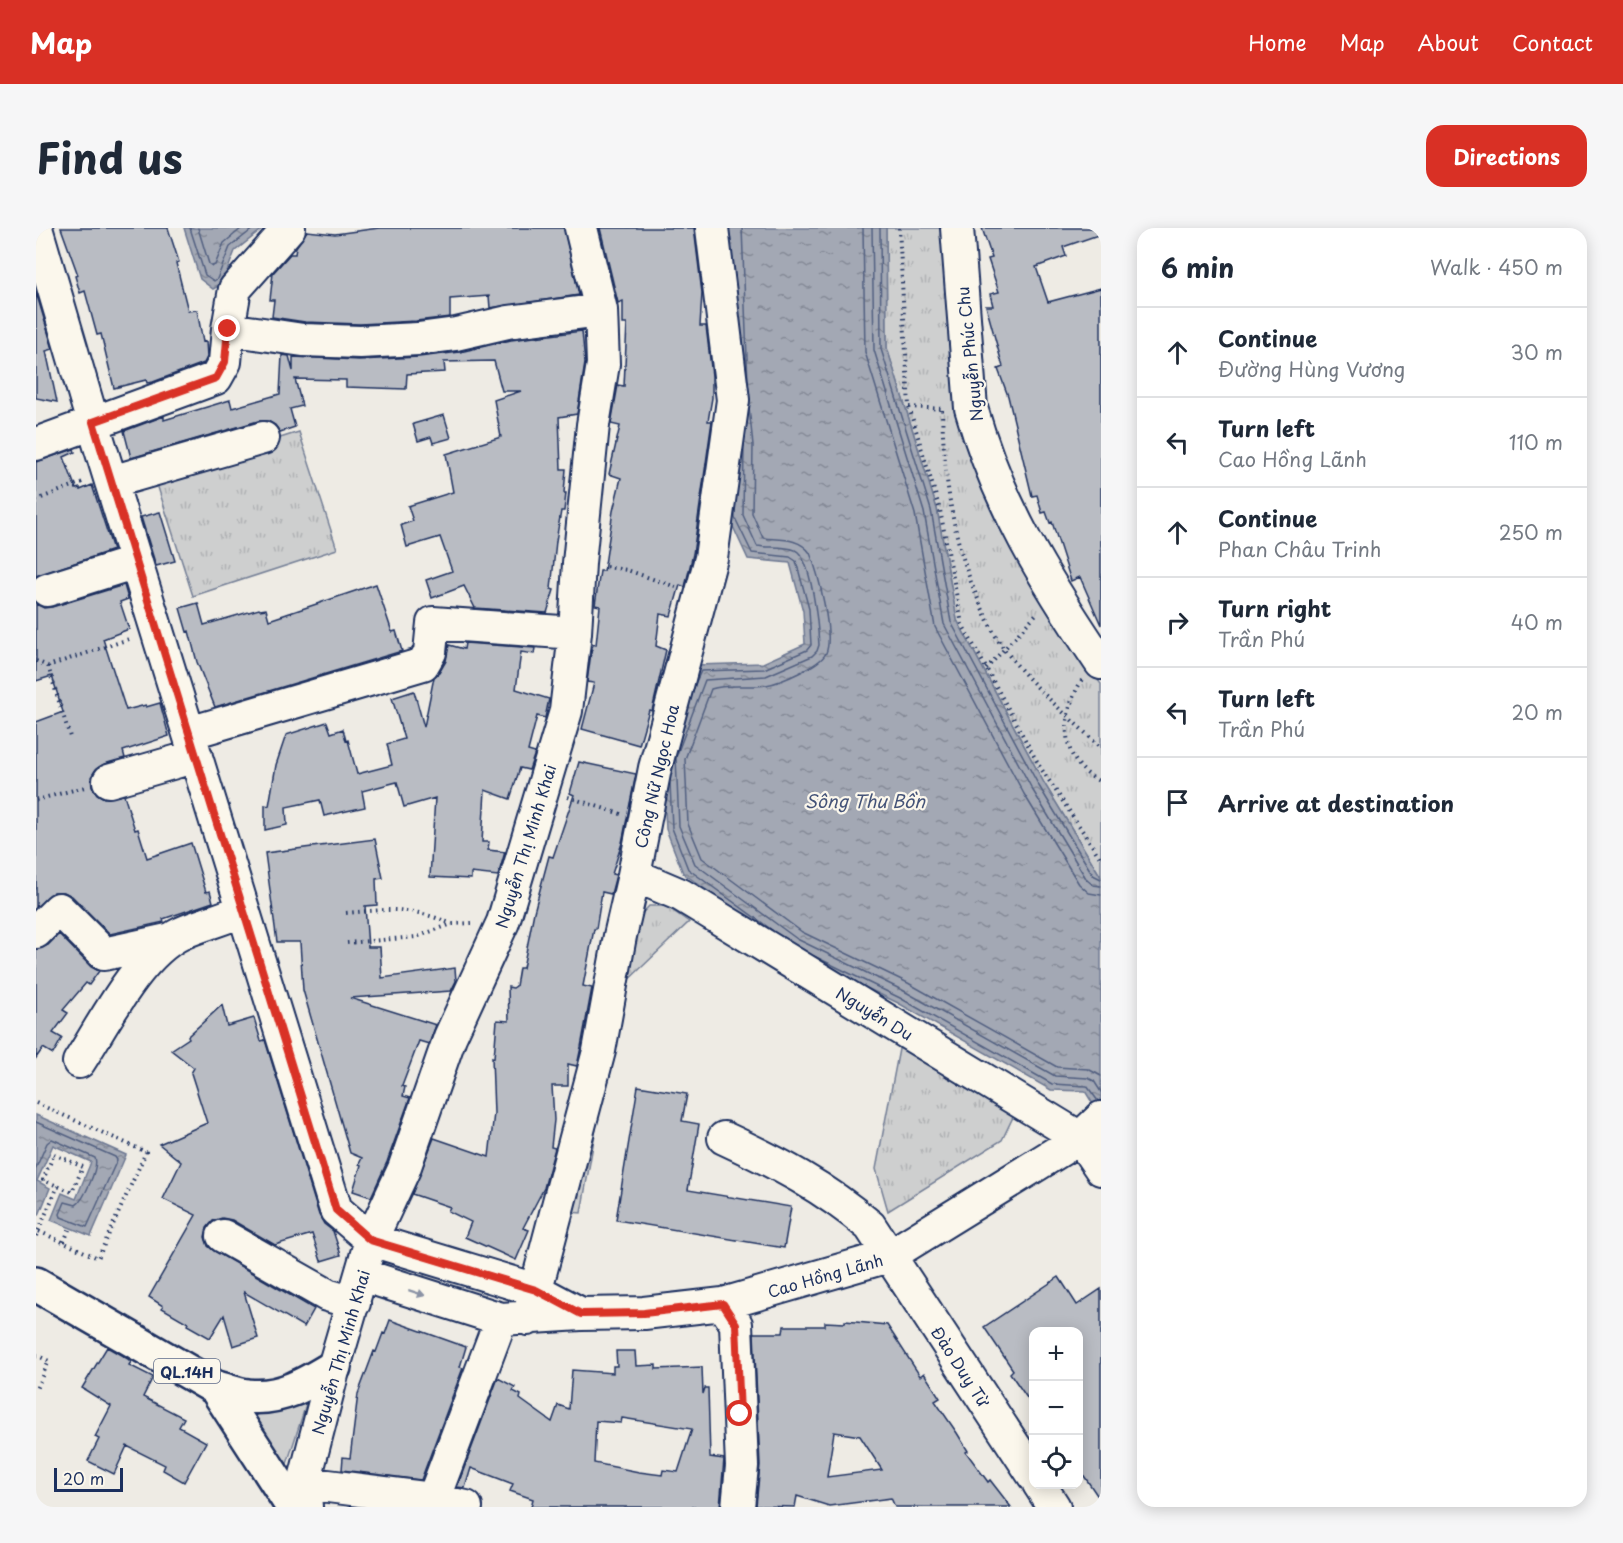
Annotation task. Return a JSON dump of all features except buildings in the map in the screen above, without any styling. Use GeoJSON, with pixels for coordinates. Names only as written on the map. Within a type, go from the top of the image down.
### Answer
{"type":"FeatureCollection","features":[{"type":"Feature","properties":{"kind":"main road","name":"QL.14H"},"geometry":{"type":"LineString","coordinates":[[36,1284],[216,1388],[301,1499]]}},
{"type":"Feature","properties":{"kind":"main road"},"geometry":{"type":"LineString","coordinates":[[216,1388],[248,1396],[277,1395],[304,1385],[334,1366]]}},
{"type":"Feature","properties":{"kind":"street"},"geometry":{"type":"LineString","coordinates":[[36,228],[109,477],[336,1210],[370,1240]]}},
{"type":"Feature","properties":{"kind":"street"},"geometry":{"type":"LineString","coordinates":[[36,444],[216,378],[225,362],[235,289],[289,228]]}},
{"type":"Feature","properties":{"kind":"street","name":"Nguyễn Thị Minh Khai"},"geometry":{"type":"LineString","coordinates":[[301,1499],[334,1366],[358,1289],[370,1240],[404,1169],[450,1037],[503,922],[566,711],[593,425],[603,364],[601,310],[581,228]]}},
{"type":"Feature","properties":{"kind":"street","name":"Công Nữ Ngọc Hoa"},"geometry":{"type":"LineString","coordinates":[[432,1500],[522,1310],[599,1051],[655,768],[711,558],[733,400],[712,228]]}},
{"type":"Feature","properties":{"kind":"street","name":"Nguyễn Phúc Chu"},"geometry":{"type":"LineString","coordinates":[[957,228],[971,408],[979,434],[1003,499],[1038,568],[1096,657]]}},
{"type":"Feature","properties":{"kind":"street"},"geometry":{"type":"LineString","coordinates":[[228,329],[303,340],[360,342],[456,334],[508,322],[601,310]]}},
{"type":"Feature","properties":{"kind":"street"},"geometry":{"type":"LineString","coordinates":[[109,477],[263,438]]}},
{"type":"Feature","properties":{"kind":"street"},"geometry":{"type":"LineString","coordinates":[[47,590],[136,562]]}},
{"type":"Feature","properties":{"kind":"street"},"geometry":{"type":"LineString","coordinates":[[109,781],[192,744],[423,664],[430,652],[433,623],[575,633]]}},
{"type":"Feature","properties":{"kind":"street","name":"Nguyễn Du"},"geometry":{"type":"LineString","coordinates":[[634,875],[681,895],[1093,1125],[1101,1169]]}},
{"type":"Feature","properties":{"kind":"street"},"geometry":{"type":"LineString","coordinates":[[36,932],[59,909],[104,954],[175,938]]}},
{"type":"Feature","properties":{"kind":"street"},"geometry":{"type":"LineString","coordinates":[[79,1062],[143,962],[181,934],[243,910]]}},
{"type":"Feature","properties":{"kind":"street","name":"Cao Hồng Lãnh"},"geometry":{"type":"LineString","coordinates":[[222,1236],[327,1295],[358,1289],[522,1310],[581,1314],[644,1313],[723,1304],[889,1256],[1093,1125]]}},
{"type":"Feature","properties":{"kind":"street","name":"Đào Duy Từ"},"geometry":{"type":"LineString","coordinates":[[724,1138],[783,1165],[843,1203],[870,1226],[1029,1468]]}},
{"type":"Feature","properties":{"kind":"street","name":"Cao Hồng Lãnh"},"geometry":{"type":"LineString","coordinates":[[370,1240],[522,1310]]}},
{"type":"Feature","properties":{"kind":"street"},"geometry":{"type":"LineString","coordinates":[[723,1304],[736,1324],[742,1466],[738,1507]]}},
{"type":"Feature","properties":{"kind":"street"},"geometry":{"type":"LineString","coordinates":[[1042,1489],[1054,1507]]}},
{"type":"Feature","properties":{"kind":"street"},"geometry":{"type":"LineString","coordinates":[[301,1499],[432,1500],[466,1507]]}},
{"type":"Feature","properties":{"kind":"path"},"geometry":{"type":"LineString","coordinates":[[899,228],[909,407],[940,510],[962,624],[1040,767],[1101,859]]}},
{"type":"Feature","properties":{"kind":"path"},"geometry":{"type":"LineString","coordinates":[[909,407],[971,408]]}},
{"type":"Feature","properties":{"kind":"path"},"geometry":{"type":"LineString","coordinates":[[36,500],[109,477]]}},
{"type":"Feature","properties":{"kind":"path"},"geometry":{"type":"LineString","coordinates":[[579,563],[627,570],[702,594]]}},
{"type":"Feature","properties":{"kind":"path"},"geometry":{"type":"LineString","coordinates":[[986,669],[1055,593]]}},
{"type":"Feature","properties":{"kind":"path"},"geometry":{"type":"LineString","coordinates":[[36,661],[48,666],[157,630]]}},
{"type":"Feature","properties":{"kind":"path"},"geometry":{"type":"LineString","coordinates":[[1096,657],[1073,695],[1067,715],[1066,735],[1080,765],[1101,782]]}},
{"type":"Feature","properties":{"kind":"path"},"geometry":{"type":"LineString","coordinates":[[48,666],[70,737]]}},
{"type":"Feature","properties":{"kind":"path"},"geometry":{"type":"LineString","coordinates":[[36,800],[109,781]]}},
{"type":"Feature","properties":{"kind":"path"},"geometry":{"type":"LineString","coordinates":[[543,788],[645,822]]}},
{"type":"Feature","properties":{"kind":"path"},"geometry":{"type":"LineString","coordinates":[[346,913],[393,909],[415,910],[452,924]]}},
{"type":"Feature","properties":{"kind":"path"},"geometry":{"type":"LineString","coordinates":[[347,943],[416,937],[452,924],[503,922]]}},
{"type":"Feature","properties":{"kind":"path"},"geometry":{"type":"LineString","coordinates":[[36,1103],[146,1152],[99,1258],[37,1233],[58,1186]]}},
{"type":"Feature","properties":{"kind":"path"},"geometry":{"type":"LineString","coordinates":[[54,1154],[83,1167],[72,1192],[58,1186],[43,1180],[54,1154]]}},
{"type":"Feature","properties":{"kind":"path"},"geometry":{"type":"LineString","coordinates":[[64,1242],[70,1227]]}},
{"type":"Feature","properties":{"kind":"path"},"geometry":{"type":"LineString","coordinates":[[36,1355],[49,1360],[36,1389]]}},
{"type":"Feature","properties":{"kind":"green space"},"geometry":{"type":"Polygon","coordinates":[[[886,228],[949,228],[959,372],[1094,675],[1101,684],[1101,877],[1044,783],[957,620],[937,509],[887,348],[886,228]]]}},
{"type":"Feature","properties":{"kind":"green space"},"geometry":{"type":"Polygon","coordinates":[[[299,432],[337,549],[193,596],[155,478],[299,432]]]}},
{"type":"Feature","properties":{"kind":"green space"},"geometry":{"type":"Polygon","coordinates":[[[649,906],[666,906],[689,922],[621,987],[581,1213],[571,1212],[626,930],[649,906]]]}},
{"type":"Feature","properties":{"kind":"green space"},"geometry":{"type":"Polygon","coordinates":[[[900,1044],[1014,1115],[1002,1140],[888,1211],[876,1169],[900,1044]]]}},
{"type":"Feature","properties":{"kind":"green space"},"geometry":{"type":"Polygon","coordinates":[[[426,1270],[486,1291],[483,1301],[423,1279],[426,1270]]]}},
{"type":"Feature","properties":{"kind":"green space"},"geometry":{"type":"Polygon","coordinates":[[[307,1401],[287,1464],[247,1412],[307,1401]]]}},
{"type":"Feature","properties":{"kind":"water"},"geometry":{"type":"Polygon","coordinates":[[[184,228],[264,228],[235,251],[222,284],[213,289],[200,279],[184,228]]]}},
{"type":"Feature","properties":{"kind":"water","name":"Sông Thu Bồn"},"geometry":{"type":"Polygon","coordinates":[[[720,228],[886,228],[887,348],[937,509],[957,620],[1044,783],[1101,877],[1101,1117],[1085,1091],[1051,1090],[898,1003],[790,951],[683,873],[666,829],[662,755],[696,665],[763,663],[805,644],[803,611],[790,563],[748,559],[729,518],[720,228]]]}},
{"type":"Feature","properties":{"kind":"water"},"geometry":{"type":"Polygon","coordinates":[[[36,1115],[126,1155],[91,1236],[51,1220],[62,1193],[76,1199],[91,1162],[53,1145],[37,1181],[50,1188],[39,1215],[36,1214],[36,1115]]]}},
{"type":"Feature","properties":{"kind":"route"},"geometry":{"type":"LineString","coordinates":[[228,329],[225,362],[216,378],[93,422],[336,1210],[370,1240],[536,1290],[581,1314],[644,1313],[723,1304],[736,1324],[740,1414]]}}]}
